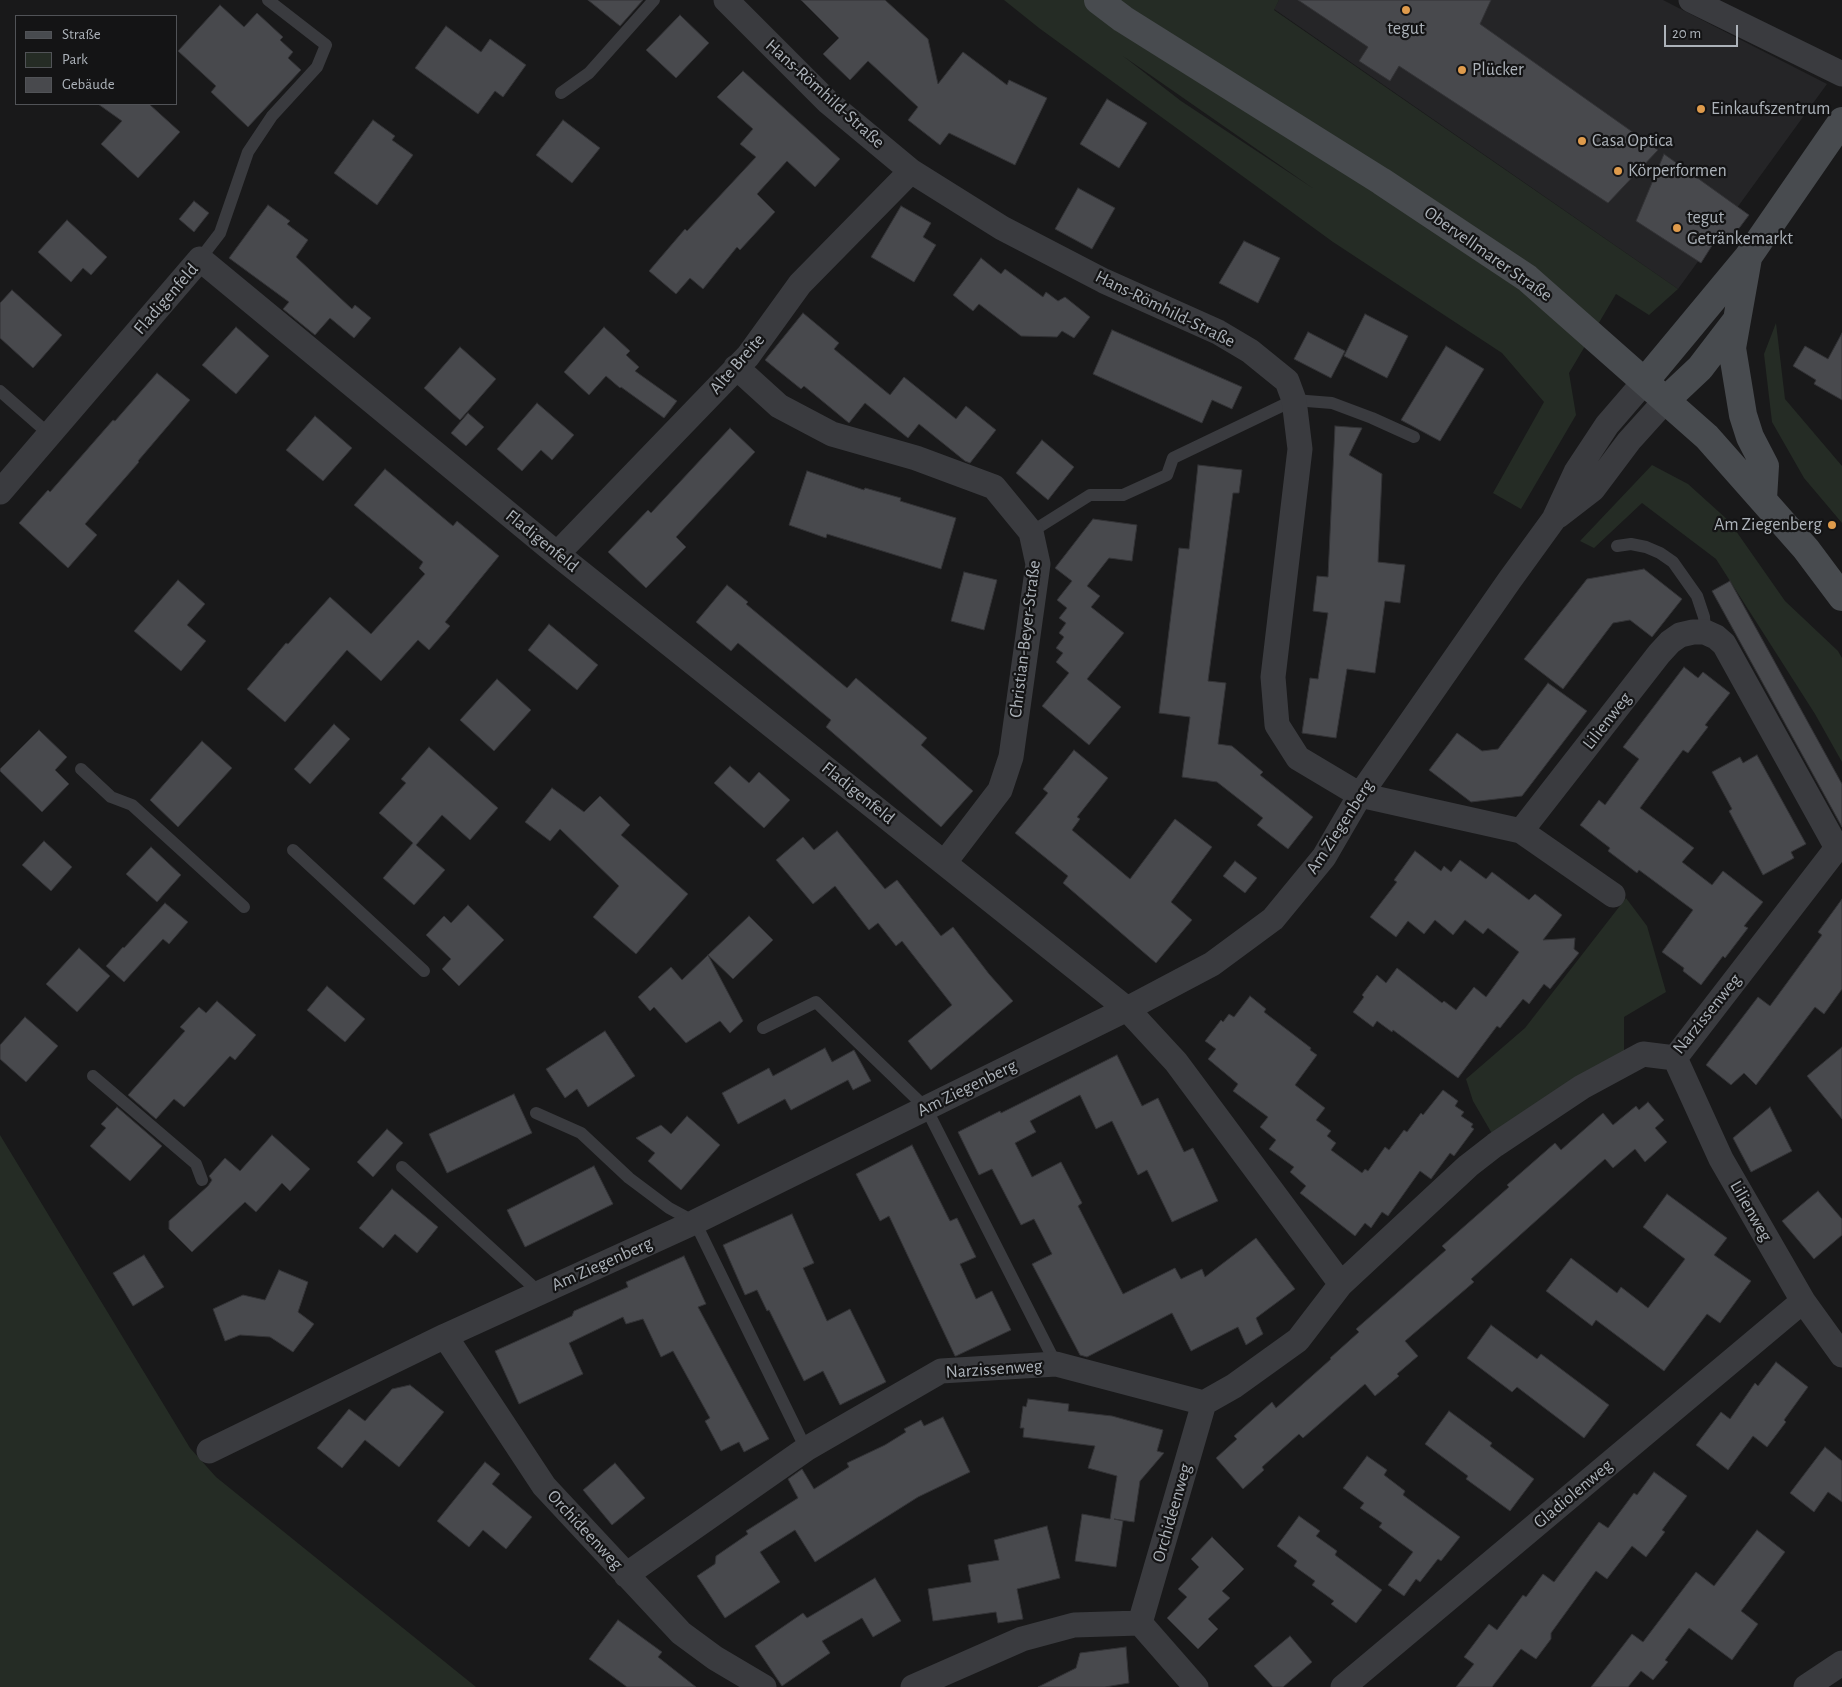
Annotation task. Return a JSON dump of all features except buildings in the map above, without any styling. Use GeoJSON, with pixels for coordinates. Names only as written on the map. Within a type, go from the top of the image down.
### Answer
{"type":"FeatureCollection","features":[{"type":"Feature","properties":{"kind":"main road","name":"Obervellmarer Straße"},"geometry":{"type":"LineString","coordinates":[[1098,0],[1123,18],[1381,180],[1527,278],[1707,437],[1806,549],[1842,597]]}},
{"type":"Feature","properties":{"kind":"main road"},"geometry":{"type":"LineString","coordinates":[[1645,381],[1748,257],[1842,121]]}},
{"type":"Feature","properties":{"kind":"main road"},"geometry":{"type":"LineString","coordinates":[[1748,257],[1732,348],[1743,415],[1750,437],[1765,466],[1763,499]]}},
{"type":"Feature","properties":{"kind":"main road"},"geometry":{"type":"LineString","coordinates":[[1666,400],[1700,368],[1736,321]]}},
{"type":"Feature","properties":{"kind":"street","name":"Hans-Römhild-Straße"},"geometry":{"type":"LineString","coordinates":[[726,0],[828,102],[911,171],[1002,228],[1104,281],[1218,332],[1250,351],[1287,381],[1294,400],[1300,449],[1273,677],[1277,725],[1298,758],[1360,794]]}},
{"type":"Feature","properties":{"kind":"street"},"geometry":{"type":"LineString","coordinates":[[1692,0],[1842,74]]}},
{"type":"Feature","properties":{"kind":"street","name":"Alte Breite"},"geometry":{"type":"LineString","coordinates":[[557,554],[748,356],[800,284],[911,171]]}},
{"type":"Feature","properties":{"kind":"street","name":"Fladigenfeld"},"geometry":{"type":"LineString","coordinates":[[0,492],[200,259],[557,554],[1127,1009]]}},
{"type":"Feature","properties":{"kind":"street","name":"Christian-Beyer-Straße"},"geometry":{"type":"LineString","coordinates":[[736,367],[779,406],[832,434],[916,458],[994,487],[1032,532],[1038,564],[1011,757],[1000,790],[945,862]]}},
{"type":"Feature","properties":{"kind":"street","name":"Am Ziegenberg"},"geometry":{"type":"LineString","coordinates":[[209,1451],[445,1336],[695,1222],[1127,1009],[1212,964],[1273,919],[1324,857],[1360,794],[1509,580],[1554,519],[1576,472],[1607,425],[1645,381]]}},
{"type":"Feature","properties":{"kind":"street","name":"Am Ziegenberg"},"geometry":{"type":"LineString","coordinates":[[1554,519],[1593,489],[1629,441],[1666,400]]}},
{"type":"Feature","properties":{"kind":"street","name":"Lilienweg"},"geometry":{"type":"LineString","coordinates":[[1521,831],[1670,642],[1680,634],[1705,632]]}},
{"type":"Feature","properties":{"kind":"street","name":"Narzissenweg"},"geometry":{"type":"LineString","coordinates":[[626,1576],[806,1449],[941,1371],[1056,1364],[1204,1403],[1234,1386],[1298,1340],[1341,1284],[1468,1166],[1495,1145],[1582,1087],[1643,1054],[1675,1058],[1837,848],[1724,644],[1716,637],[1705,632]]}},
{"type":"Feature","properties":{"kind":"street"},"geometry":{"type":"LineString","coordinates":[[1360,794],[1521,831],[1612,895]]}},
{"type":"Feature","properties":{"kind":"street"},"geometry":{"type":"LineString","coordinates":[[1127,1009],[1176,1062],[1341,1284]]}},
{"type":"Feature","properties":{"kind":"street","name":"Lilienweg"},"geometry":{"type":"LineString","coordinates":[[1675,1058],[1721,1159],[1802,1301],[1842,1356]]}},
{"type":"Feature","properties":{"kind":"street","name":"Gladiolenweg"},"geometry":{"type":"LineString","coordinates":[[1343,1687],[1802,1301]]}},
{"type":"Feature","properties":{"kind":"street","name":"Orchideenweg"},"geometry":{"type":"LineString","coordinates":[[445,1336],[544,1486],[681,1633],[715,1658],[764,1687]]}},
{"type":"Feature","properties":{"kind":"street","name":"Orchideenweg"},"geometry":{"type":"LineString","coordinates":[[1140,1623],[1204,1403]]}},
{"type":"Feature","properties":{"kind":"street"},"geometry":{"type":"LineString","coordinates":[[913,1687],[1022,1639],[1074,1625],[1140,1623],[1196,1687]]}},
{"type":"Feature","properties":{"kind":"street"},"geometry":{"type":"LineString","coordinates":[[1806,1687],[1842,1663]]}},
{"type":"Feature","properties":{"kind":"lane"},"geometry":{"type":"LineString","coordinates":[[200,259],[220,233],[248,152],[272,116],[317,67],[326,45],[268,0]]}},
{"type":"Feature","properties":{"kind":"lane"},"geometry":{"type":"LineString","coordinates":[[561,93],[589,73],[654,0]]}},
{"type":"Feature","properties":{"kind":"lane"},"geometry":{"type":"LineString","coordinates":[[0,391],[49,434]]}},
{"type":"Feature","properties":{"kind":"lane"},"geometry":{"type":"LineString","coordinates":[[1032,532],[1090,495],[1123,495],[1167,474],[1173,458],[1294,400],[1332,403],[1414,437]]}},
{"type":"Feature","properties":{"kind":"lane"},"geometry":{"type":"LineString","coordinates":[[1617,546],[1632,544],[1646,546],[1673,562],[1697,596],[1704,617],[1705,632]]}},
{"type":"Feature","properties":{"kind":"lane"},"geometry":{"type":"LineString","coordinates":[[81,769],[111,797],[132,805],[244,907]]}},
{"type":"Feature","properties":{"kind":"lane"},"geometry":{"type":"LineString","coordinates":[[293,850],[424,971]]}},
{"type":"Feature","properties":{"kind":"lane"},"geometry":{"type":"LineString","coordinates":[[763,1028],[816,1002],[926,1108],[1056,1364]]}},
{"type":"Feature","properties":{"kind":"lane"},"geometry":{"type":"LineString","coordinates":[[93,1076],[196,1164],[202,1180]]}},
{"type":"Feature","properties":{"kind":"lane"},"geometry":{"type":"LineString","coordinates":[[536,1113],[581,1133],[629,1178],[669,1208],[695,1222],[806,1449]]}},
{"type":"Feature","properties":{"kind":"lane"},"geometry":{"type":"LineString","coordinates":[[402,1167],[540,1293]]}},
{"type":"Feature","properties":{"kind":"shaded area"},"geometry":{"type":"Polygon","coordinates":[[[1279,0],[1663,0],[1827,84],[1678,289],[1274,9],[1279,0]]]}},
{"type":"Feature","properties":{"kind":"green space"},"geometry":{"type":"Polygon","coordinates":[[[1004,0],[1279,0],[1274,10],[1678,289],[1649,315],[1616,294],[1569,373],[1576,415],[1521,509],[1493,493],[1544,402],[1502,353],[1333,242],[1039,28],[1004,0]],[[1123,56],[1181,101],[1314,189],[1123,56]]]}},
{"type":"Feature","properties":{"kind":"green space"},"geometry":{"type":"Polygon","coordinates":[[[1776,323],[1785,399],[1842,466],[1842,523],[1804,478],[1772,422],[1764,354],[1776,323]]]}},
{"type":"Feature","properties":{"kind":"green space"},"geometry":{"type":"Polygon","coordinates":[[[1652,465],[1688,484],[1729,521],[1785,601],[1838,651],[1842,658],[1842,762],[1815,714],[1716,559],[1642,503],[1594,548],[1580,541],[1652,465]]]}},
{"type":"Feature","properties":{"kind":"green space"},"geometry":{"type":"Polygon","coordinates":[[[1626,898],[1647,926],[1666,992],[1624,1017],[1624,1051],[1494,1137],[1473,1101],[1466,1079],[1525,1028],[1626,898]]]}},
{"type":"Feature","properties":{"kind":"green space"},"geometry":{"type":"Polygon","coordinates":[[[0,1135],[190,1448],[216,1477],[476,1687],[0,1687],[0,1135]]]}},
{"type":"Feature","properties":{"kind":"place","name":"tegut"},"geometry":{"type":"Point","coordinates":[1406,10]}},
{"type":"Feature","properties":{"kind":"place","name":"Plücker"},"geometry":{"type":"Point","coordinates":[1462,70]}},
{"type":"Feature","properties":{"kind":"place","name":"Einkaufszentrum"},"geometry":{"type":"Point","coordinates":[1701,109]}},
{"type":"Feature","properties":{"kind":"place","name":"Casa Optica"},"geometry":{"type":"Point","coordinates":[1582,141]}},
{"type":"Feature","properties":{"kind":"place","name":"Körperformen"},"geometry":{"type":"Point","coordinates":[1618,171]}},
{"type":"Feature","properties":{"kind":"place","name":"tegut Getränkemarkt"},"geometry":{"type":"Point","coordinates":[1677,228]}},
{"type":"Feature","properties":{"kind":"place","name":"Am Ziegenberg"},"geometry":{"type":"Point","coordinates":[1832,525]}}]}
